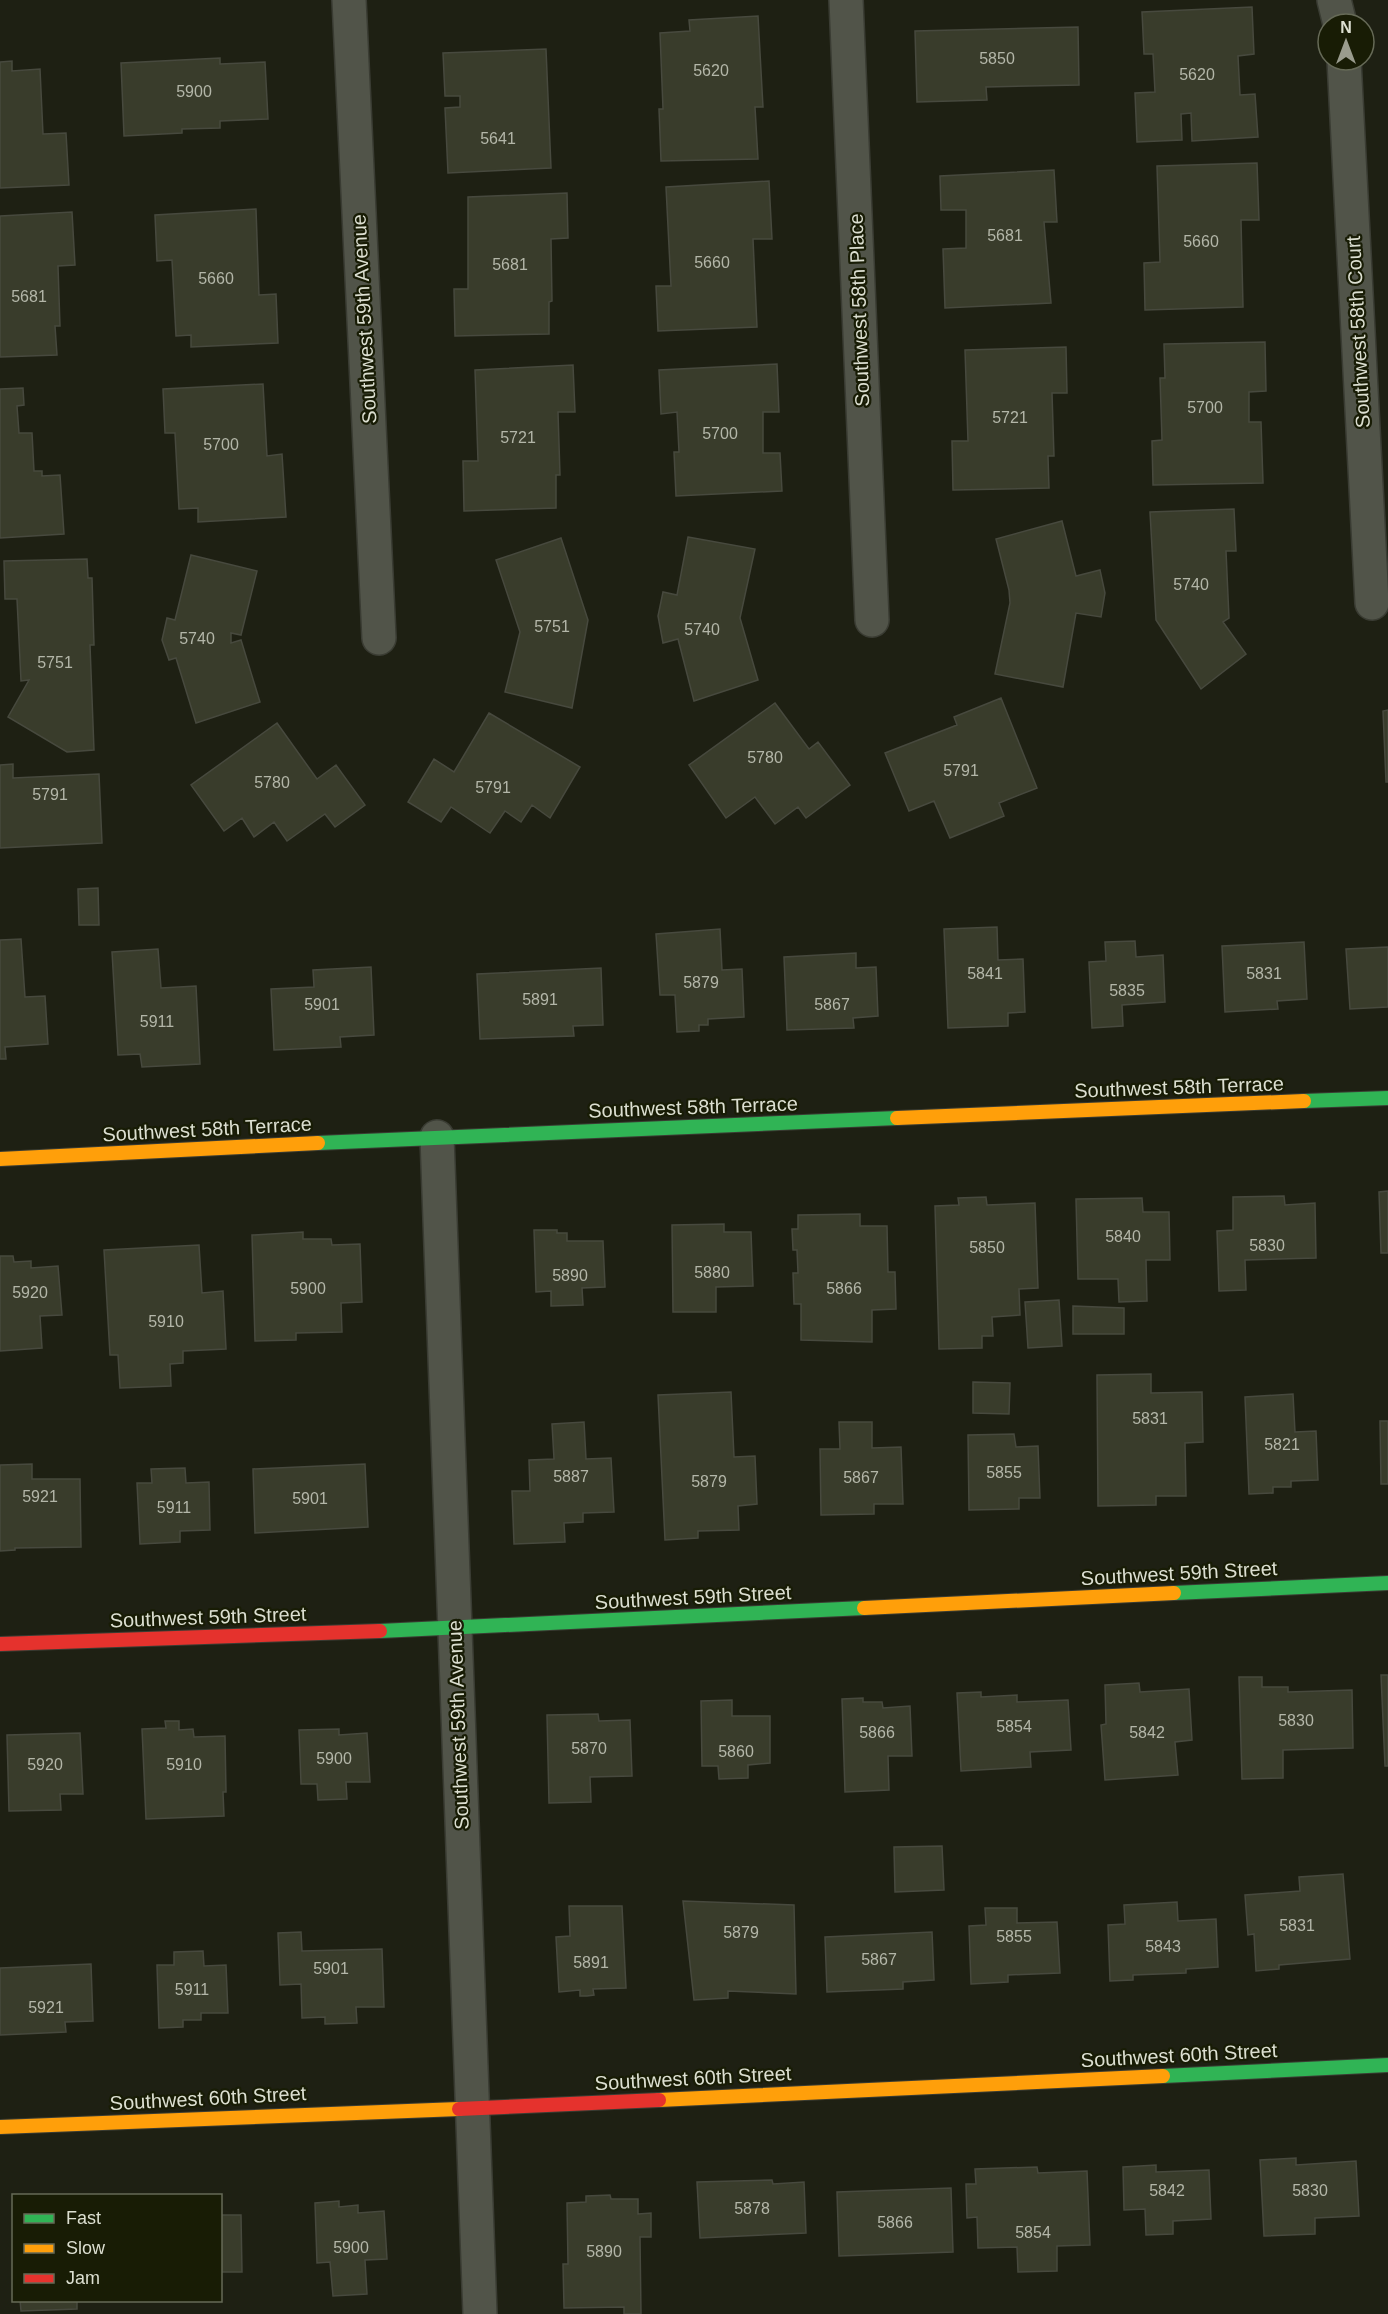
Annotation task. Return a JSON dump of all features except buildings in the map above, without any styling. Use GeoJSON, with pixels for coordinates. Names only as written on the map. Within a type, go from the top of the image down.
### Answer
{"type":"FeatureCollection","features":[{"type":"Feature","properties":{"kind":"street","name":"Southwest 59th Avenue"},"geometry":{"type":"LineString","coordinates":[[349,0],[379,638]]}},
{"type":"Feature","properties":{"kind":"street","name":"Southwest 58th Place"},"geometry":{"type":"LineString","coordinates":[[846,0],[872,620]]}},
{"type":"Feature","properties":{"kind":"street","name":"Southwest 58th Court"},"geometry":{"type":"LineString","coordinates":[[1345,72],[1372,603]]}},
{"type":"Feature","properties":{"kind":"street","name":"Southwest 58th Terrace"},"geometry":{"type":"LineString","coordinates":[[0,1159],[437,1137],[1388,1098]]}},
{"type":"Feature","properties":{"kind":"street","name":"Southwest 59th Avenue"},"geometry":{"type":"LineString","coordinates":[[437,1137],[480,2314]]}},
{"type":"Feature","properties":{"kind":"street","name":"Southwest 59th Street"},"geometry":{"type":"LineString","coordinates":[[0,1644],[454,1628],[1388,1583]]}},
{"type":"Feature","properties":{"kind":"street","name":"Southwest 60th Street"},"geometry":{"type":"LineString","coordinates":[[0,2127],[1388,2064]]}},
{"type":"Feature","properties":{"kind":"traffic: fast"},"geometry":{"type":"LineString","coordinates":[[1304,1101],[1388,1098]]}},
{"type":"Feature","properties":{"kind":"traffic: fast"},"geometry":{"type":"LineString","coordinates":[[318,1143],[897,1118]]}},
{"type":"Feature","properties":{"kind":"traffic: fast"},"geometry":{"type":"LineString","coordinates":[[1174,1593],[1388,1583]]}},
{"type":"Feature","properties":{"kind":"traffic: fast"},"geometry":{"type":"LineString","coordinates":[[380,1631],[864,1608]]}},
{"type":"Feature","properties":{"kind":"traffic: fast"},"geometry":{"type":"LineString","coordinates":[[1163,2076],[1388,2065]]}},
{"type":"Feature","properties":{"kind":"traffic: slow"},"geometry":{"type":"LineString","coordinates":[[897,1118],[1304,1101]]}},
{"type":"Feature","properties":{"kind":"traffic: slow"},"geometry":{"type":"LineString","coordinates":[[0,1159],[318,1143]]}},
{"type":"Feature","properties":{"kind":"traffic: slow"},"geometry":{"type":"LineString","coordinates":[[864,1608],[1174,1593]]}},
{"type":"Feature","properties":{"kind":"traffic: slow"},"geometry":{"type":"LineString","coordinates":[[659,2100],[1163,2076]]}},
{"type":"Feature","properties":{"kind":"traffic: slow"},"geometry":{"type":"LineString","coordinates":[[0,2127],[459,2109]]}},
{"type":"Feature","properties":{"kind":"traffic: jam"},"geometry":{"type":"LineString","coordinates":[[0,1644],[380,1631]]}},
{"type":"Feature","properties":{"kind":"traffic: jam"},"geometry":{"type":"LineString","coordinates":[[459,2109],[659,2100]]}}]}
